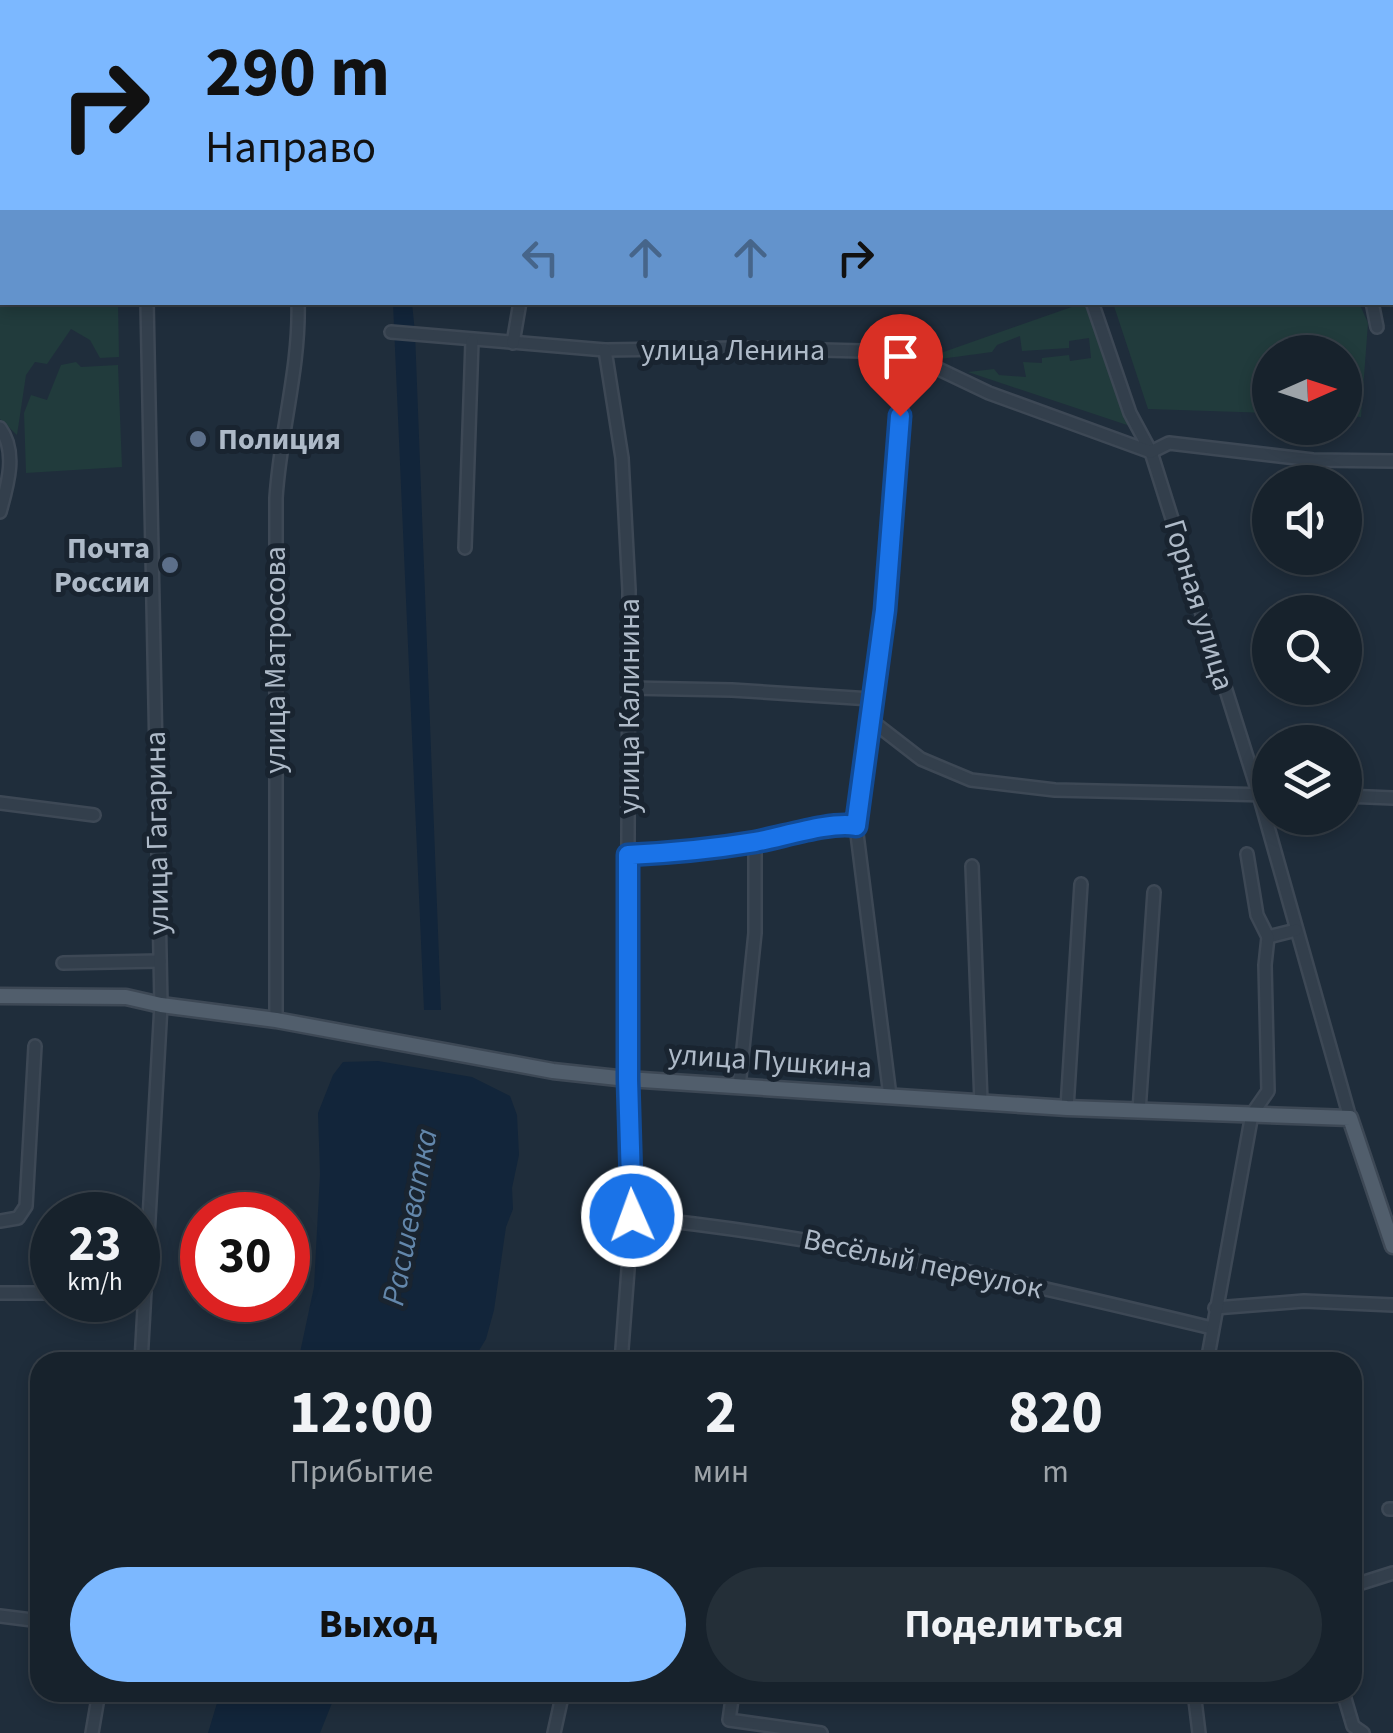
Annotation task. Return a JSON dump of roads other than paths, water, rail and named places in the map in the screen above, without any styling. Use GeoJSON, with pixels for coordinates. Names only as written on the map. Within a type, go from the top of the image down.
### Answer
{"type":"FeatureCollection","features":[{"type":"Feature","properties":{"kind":"main road","name":"улица Пушкина"},"geometry":{"type":"LineString","coordinates":[[0,996],[126,997],[553,1071],[628,1079],[1068,1108],[1350,1118]]}},
{"type":"Feature","properties":{"kind":"main road"},"geometry":{"type":"LineString","coordinates":[[1350,1118],[1393,1246]]}},
{"type":"Feature","properties":{"kind":"street","name":"улица Гагарина"},"geometry":{"type":"LineString","coordinates":[[148,305],[161,1005],[149,1192]]}},
{"type":"Feature","properties":{"kind":"street","name":"улица Матросова"},"geometry":{"type":"LineString","coordinates":[[276,1020],[276,498],[298,305]]}},
{"type":"Feature","properties":{"kind":"street"},"geometry":{"type":"LineString","coordinates":[[513,343],[519,305]]}},
{"type":"Feature","properties":{"kind":"street","name":"Горная улица"},"geometry":{"type":"LineString","coordinates":[[1093,305],[1130,413],[1151,452],[1252,759]]}},
{"type":"Feature","properties":{"kind":"street"},"geometry":{"type":"LineString","coordinates":[[1373,305],[1377,327]]}},
{"type":"Feature","properties":{"kind":"street","name":"улица Ленина"},"geometry":{"type":"LineString","coordinates":[[391,332],[604,350],[902,352],[988,393],[1151,452],[1169,444],[1313,460],[1393,461]]}},
{"type":"Feature","properties":{"kind":"street"},"geometry":{"type":"LineString","coordinates":[[465,548],[472,341]]}},
{"type":"Feature","properties":{"kind":"street","name":"улица Калинина"},"geometry":{"type":"LineString","coordinates":[[604,350],[627,510],[628,1079],[632,1216],[622,1352]]}},
{"type":"Feature","properties":{"kind":"street"},"geometry":{"type":"LineString","coordinates":[[890,1096],[856,826],[885,610],[897,479],[902,352]]}},
{"type":"Feature","properties":{"kind":"street"},"geometry":{"type":"LineString","coordinates":[[0,428],[6,436],[10,460],[0,512]]}},
{"type":"Feature","properties":{"kind":"street"},"geometry":{"type":"LineString","coordinates":[[629,688],[732,690],[871,700]]}},
{"type":"Feature","properties":{"kind":"street"},"geometry":{"type":"LineString","coordinates":[[868,718],[921,760],[972,780],[1055,790],[1252,795]]}},
{"type":"Feature","properties":{"kind":"street"},"geometry":{"type":"LineString","coordinates":[[1362,797],[1393,798]]}},
{"type":"Feature","properties":{"kind":"street"},"geometry":{"type":"LineString","coordinates":[[0,803],[94,815]]}},
{"type":"Feature","properties":{"kind":"street"},"geometry":{"type":"LineString","coordinates":[[628,855],[700,851],[842,823],[856,826]]}},
{"type":"Feature","properties":{"kind":"street","name":"Горная улица"},"geometry":{"type":"LineString","coordinates":[[1271,835],[1278,873],[1350,1118]]}},
{"type":"Feature","properties":{"kind":"street"},"geometry":{"type":"LineString","coordinates":[[740,1087],[756,933],[755,842]]}},
{"type":"Feature","properties":{"kind":"street"},"geometry":{"type":"LineString","coordinates":[[1208,1352],[1252,1114],[1268,1091],[1268,936],[1257,915],[1247,854]]}},
{"type":"Feature","properties":{"kind":"street"},"geometry":{"type":"LineString","coordinates":[[972,866],[981,1102]]}},
{"type":"Feature","properties":{"kind":"street"},"geometry":{"type":"LineString","coordinates":[[1253,884],[1278,873]]}},
{"type":"Feature","properties":{"kind":"street"},"geometry":{"type":"LineString","coordinates":[[1068,1108],[1081,884]]}},
{"type":"Feature","properties":{"kind":"street"},"geometry":{"type":"LineString","coordinates":[[1139,1111],[1154,892]]}},
{"type":"Feature","properties":{"kind":"street"},"geometry":{"type":"LineString","coordinates":[[1268,936],[1296,930]]}},
{"type":"Feature","properties":{"kind":"street"},"geometry":{"type":"LineString","coordinates":[[63,963],[160,960]]}},
{"type":"Feature","properties":{"kind":"street"},"geometry":{"type":"LineString","coordinates":[[0,1221],[18,1218],[26,1206],[35,1046]]}},
{"type":"Feature","properties":{"kind":"street","name":"Весёлый переулок"},"geometry":{"type":"LineString","coordinates":[[632,1216],[790,1236],[979,1274],[1212,1328]]}},
{"type":"Feature","properties":{"kind":"street"},"geometry":{"type":"LineString","coordinates":[[0,1293],[30,1293]]}},
{"type":"Feature","properties":{"kind":"street"},"geometry":{"type":"LineString","coordinates":[[1214,1308],[1304,1302],[1393,1305]]}},
{"type":"Feature","properties":{"kind":"street","name":"улица Гагарина"},"geometry":{"type":"LineString","coordinates":[[140,1352],[141,1322]]}},
{"type":"Feature","properties":{"kind":"street"},"geometry":{"type":"LineString","coordinates":[[1362,1583],[1393,1573]]}},
{"type":"Feature","properties":{"kind":"street"},"geometry":{"type":"LineString","coordinates":[[0,1616],[30,1620]]}},
{"type":"Feature","properties":{"kind":"street"},"geometry":{"type":"LineString","coordinates":[[92,1733],[97,1702]]}},
{"type":"Feature","properties":{"kind":"street"},"geometry":{"type":"LineString","coordinates":[[554,1733],[560,1702]]}},
{"type":"Feature","properties":{"kind":"street"},"geometry":{"type":"LineString","coordinates":[[733,1702],[730,1720],[820,1733]]}},
{"type":"Feature","properties":{"kind":"street"},"geometry":{"type":"LineString","coordinates":[[1195,1702],[1198,1733]]}},
{"type":"Feature","properties":{"kind":"street"},"geometry":{"type":"LineString","coordinates":[[1345,1702],[1353,1726],[1363,1733]]}},
{"type":"Feature","properties":{"kind":"water"},"geometry":{"type":"Polygon","coordinates":[[[393,305],[412,305],[415,333],[441,1010],[424,1010],[393,305]]]}},
{"type":"Feature","properties":{"kind":"water","name":"Расшеватка"},"geometry":{"type":"Polygon","coordinates":[[[378,1061],[472,1077],[510,1096],[517,1115],[519,1155],[512,1188],[513,1209],[506,1227],[494,1310],[478,1352],[300,1352],[307,1322],[310,1322],[314,1287],[320,1174],[318,1113],[333,1075],[343,1062],[378,1061]]]}},
{"type":"Feature","properties":{"kind":"water"},"geometry":{"type":"Polygon","coordinates":[[[217,1702],[332,1702],[320,1733],[208,1733],[217,1702]]]}},
{"type":"Feature","properties":{"kind":"place","name":"Полиция"},"geometry":{"type":"Point","coordinates":[198,439]}},
{"type":"Feature","properties":{"kind":"place","name":"Почта России"},"geometry":{"type":"Point","coordinates":[170,565]}}]}
